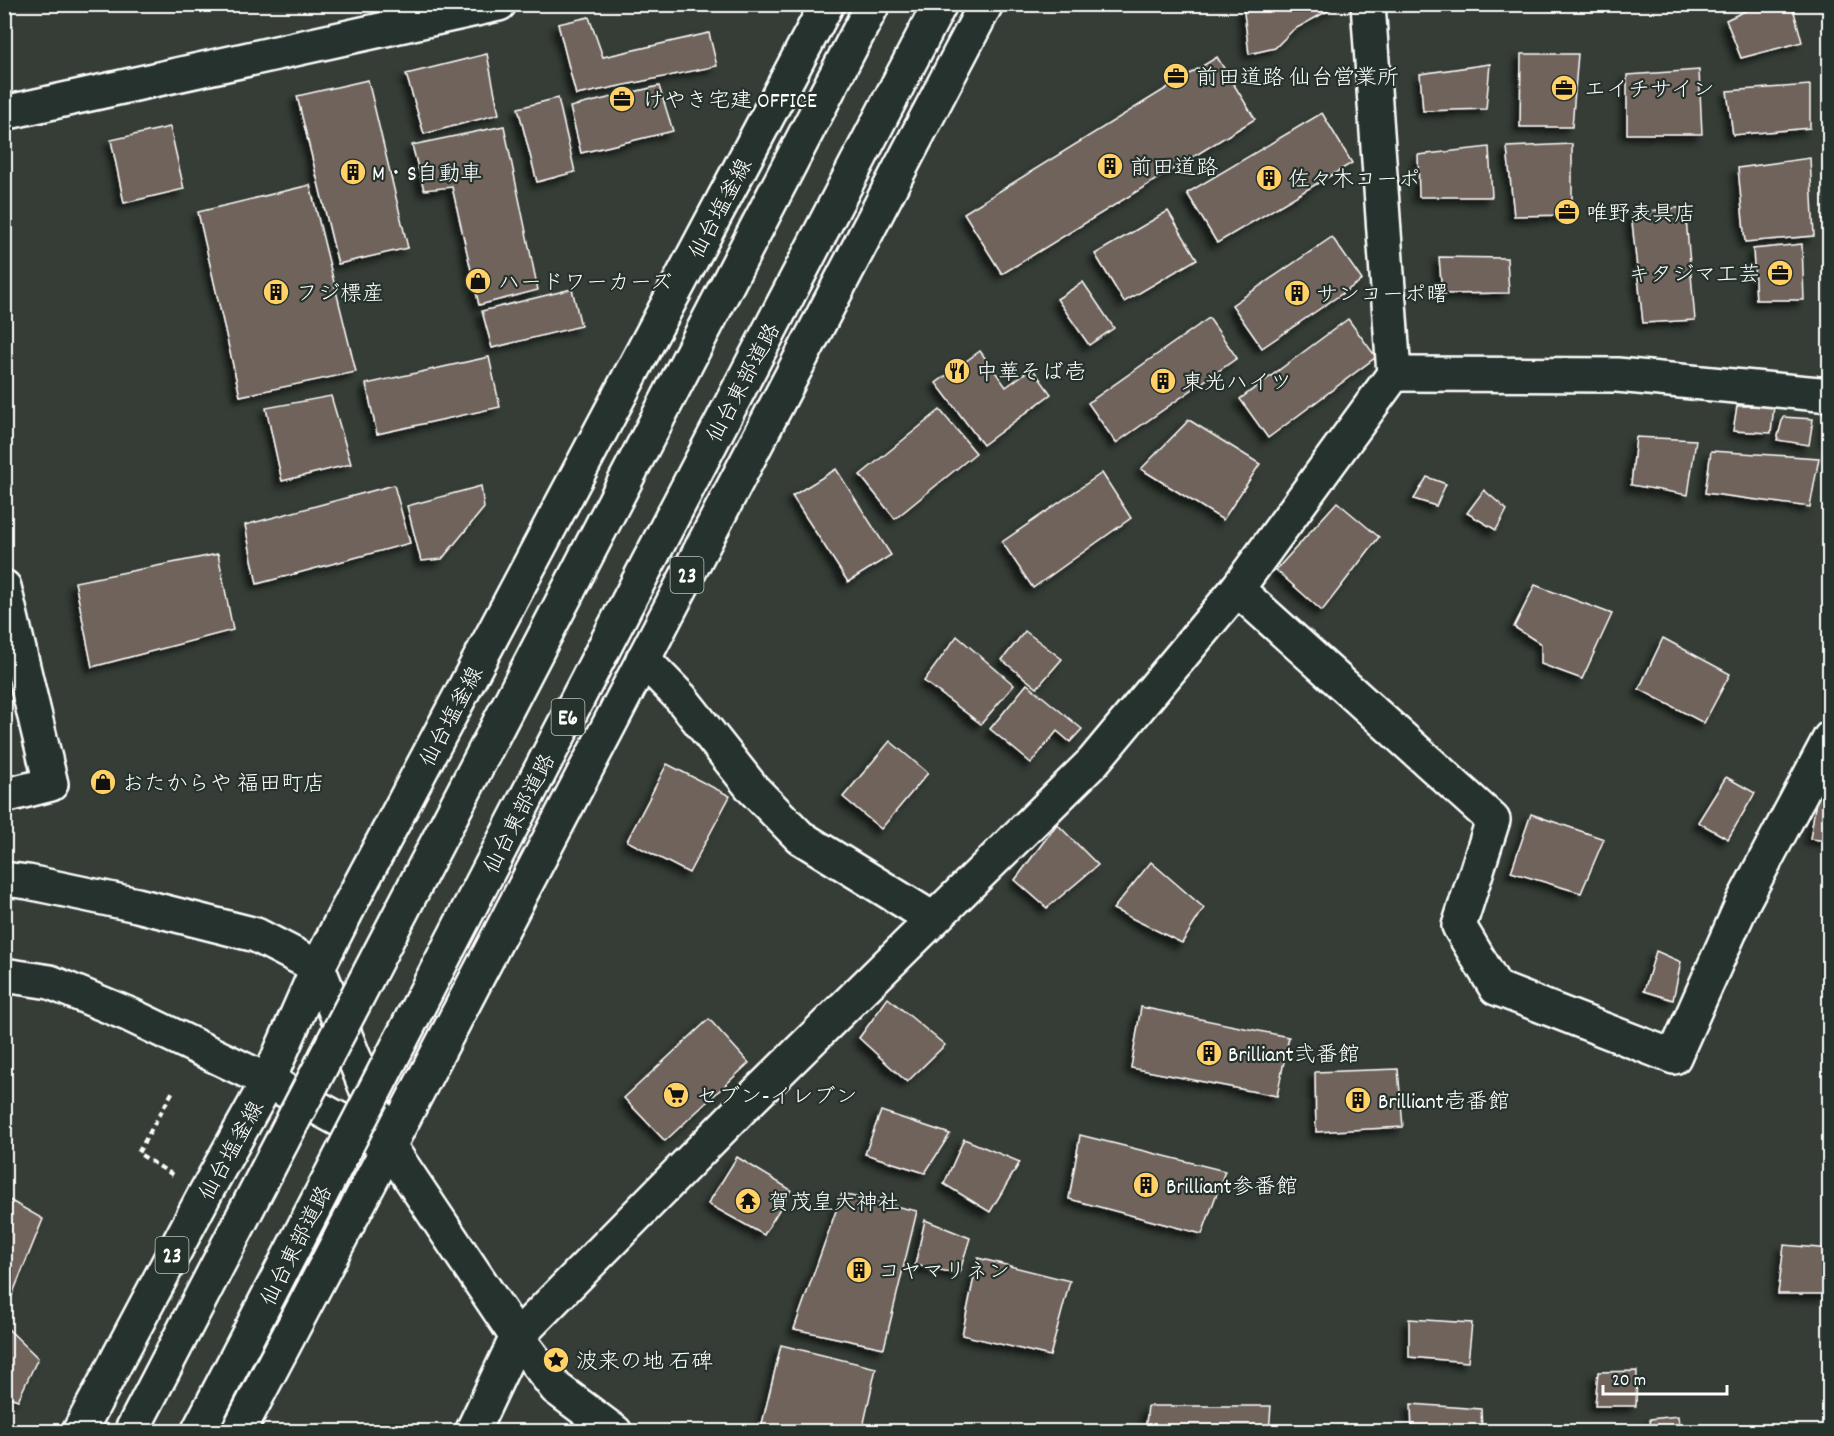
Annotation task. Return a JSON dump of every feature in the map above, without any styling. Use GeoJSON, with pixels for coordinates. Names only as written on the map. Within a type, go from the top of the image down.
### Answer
{"type":"FeatureCollection","features":[{"type":"Feature","properties":{"kind":"main road"},"geometry":{"type":"LineString","coordinates":[[4,113],[499,4]]}},
{"type":"Feature","properties":{"kind":"main road","name":"仙台塩釜線"},"geometry":{"type":"LineString","coordinates":[[79,1431],[206,1192],[268,1081],[318,967],[827,4]]}},
{"type":"Feature","properties":{"kind":"main road"},"geometry":{"type":"LineString","coordinates":[[131,1431],[873,4]]}},
{"type":"Feature","properties":{"kind":"main road","name":"仙台東部道路"},"geometry":{"type":"LineString","coordinates":[[198,1431],[940,4]]}},
{"type":"Feature","properties":{"kind":"main road","name":"23"},"geometry":{"type":"LineString","coordinates":[[238,1431],[986,4]]}},
{"type":"Feature","properties":{"kind":"main road"},"geometry":{"type":"LineString","coordinates":[[472,1431],[517,1337],[744,1106],[1094,762],[1237,589],[1394,374],[1368,4]]}},
{"type":"Feature","properties":{"kind":"main road"},"geometry":{"type":"LineString","coordinates":[[1394,374],[1617,375],[1830,395]]}},
{"type":"Feature","properties":{"kind":"main road"},"geometry":{"type":"LineString","coordinates":[[4,587],[51,784],[4,796]]}},
{"type":"Feature","properties":{"kind":"main road"},"geometry":{"type":"LineString","coordinates":[[1237,589],[1493,820],[1459,926],[1496,988],[1674,1057],[1743,902],[1830,738]]}},
{"type":"Feature","properties":{"kind":"main road"},"geometry":{"type":"LineString","coordinates":[[644,659],[681,698],[753,789],[800,837],[933,919]]}},
{"type":"Feature","properties":{"kind":"main road"},"geometry":{"type":"LineString","coordinates":[[4,879],[137,904],[256,935],[318,967],[389,1146],[517,1337],[556,1388],[615,1431]]}},
{"type":"Feature","properties":{"kind":"main road"},"geometry":{"type":"LineString","coordinates":[[4,975],[50,982],[130,1015],[268,1081],[389,1146]]}},
{"type":"Feature","properties":{"kind":"path"},"geometry":{"type":"LineString","coordinates":[[173,1091],[138,1153],[177,1177]]}},
{"type":"Feature","properties":{"kind":"building"},"geometry":{"type":"Polygon","coordinates":[[[1243,4],[1340,4],[1293,30],[1275,48],[1249,54],[1243,4]]]}},
{"type":"Feature","properties":{"kind":"building"},"geometry":{"type":"Polygon","coordinates":[[[1760,4],[1792,4],[1802,42],[1741,58],[1726,20],[1760,4]]]}},
{"type":"Feature","properties":{"kind":"building"},"geometry":{"type":"Polygon","coordinates":[[[589,17],[603,57],[709,33],[717,66],[576,95],[558,24],[589,17]]]}},
{"type":"Feature","properties":{"kind":"building"},"geometry":{"type":"Polygon","coordinates":[[[487,54],[499,114],[424,134],[406,74],[487,54]]]}},
{"type":"Feature","properties":{"kind":"building"},"geometry":{"type":"Polygon","coordinates":[[[1521,54],[1578,54],[1572,127],[1520,127],[1521,54]]]}},
{"type":"Feature","properties":{"kind":"building","name":"前田道路"},"geometry":{"type":"Polygon","coordinates":[[[1217,57],[1255,119],[1002,274],[964,213],[1217,57]]]}},
{"type":"Feature","properties":{"kind":"building"},"geometry":{"type":"Polygon","coordinates":[[[1490,64],[1486,109],[1423,111],[1420,74],[1490,64]]]}},
{"type":"Feature","properties":{"kind":"building"},"geometry":{"type":"Polygon","coordinates":[[[1699,70],[1702,134],[1627,134],[1627,75],[1699,70]]]}},
{"type":"Feature","properties":{"kind":"building","name":"M・S自動車"},"geometry":{"type":"Polygon","coordinates":[[[368,80],[408,248],[338,264],[297,96],[368,80]]]}},
{"type":"Feature","properties":{"kind":"building"},"geometry":{"type":"Polygon","coordinates":[[[1810,85],[1810,128],[1733,135],[1727,91],[1810,85]]]}},
{"type":"Feature","properties":{"kind":"building"},"geometry":{"type":"Polygon","coordinates":[[[659,86],[673,131],[581,153],[570,107],[659,86]]]}},
{"type":"Feature","properties":{"kind":"building"},"geometry":{"type":"Polygon","coordinates":[[[558,98],[575,172],[537,182],[518,108],[558,98]]]}},
{"type":"Feature","properties":{"kind":"building","name":"佐々木コーポ"},"geometry":{"type":"Polygon","coordinates":[[[1322,113],[1352,163],[1217,243],[1187,193],[1322,113]]]}},
{"type":"Feature","properties":{"kind":"building"},"geometry":{"type":"Polygon","coordinates":[[[504,126],[538,290],[479,305],[452,187],[424,190],[412,145],[504,126]]]}},
{"type":"Feature","properties":{"kind":"building"},"geometry":{"type":"Polygon","coordinates":[[[170,127],[184,189],[124,203],[111,140],[170,127]]]}},
{"type":"Feature","properties":{"kind":"building"},"geometry":{"type":"Polygon","coordinates":[[[1572,144],[1572,215],[1514,216],[1507,147],[1572,144]]]}},
{"type":"Feature","properties":{"kind":"building"},"geometry":{"type":"Polygon","coordinates":[[[1489,147],[1492,197],[1419,197],[1418,155],[1489,147]]]}},
{"type":"Feature","properties":{"kind":"building"},"geometry":{"type":"Polygon","coordinates":[[[1810,158],[1814,236],[1745,242],[1738,168],[1810,158]]]}},
{"type":"Feature","properties":{"kind":"building","name":"フジ標産"},"geometry":{"type":"Polygon","coordinates":[[[310,185],[356,372],[240,396],[198,212],[310,185]]]}},
{"type":"Feature","properties":{"kind":"building"},"geometry":{"type":"Polygon","coordinates":[[[1685,207],[1695,320],[1643,323],[1631,213],[1685,207]]]}},
{"type":"Feature","properties":{"kind":"building"},"geometry":{"type":"Polygon","coordinates":[[[1168,211],[1197,259],[1124,302],[1095,254],[1168,211]]]}},
{"type":"Feature","properties":{"kind":"building","name":"サンコーポ曙"},"geometry":{"type":"Polygon","coordinates":[[[1332,237],[1362,280],[1262,348],[1232,305],[1332,237]]]}},
{"type":"Feature","properties":{"kind":"building"},"geometry":{"type":"Polygon","coordinates":[[[1802,244],[1804,300],[1756,300],[1753,249],[1802,244]]]}},
{"type":"Feature","properties":{"kind":"building"},"geometry":{"type":"Polygon","coordinates":[[[1439,257],[1507,258],[1509,293],[1442,294],[1439,257]]]}},
{"type":"Feature","properties":{"kind":"building"},"geometry":{"type":"Polygon","coordinates":[[[1083,282],[1114,328],[1089,345],[1057,299],[1083,282]]]}},
{"type":"Feature","properties":{"kind":"building"},"geometry":{"type":"Polygon","coordinates":[[[572,289],[581,326],[492,348],[482,311],[572,289]]]}},
{"type":"Feature","properties":{"kind":"building","name":"東光ハイツ"},"geometry":{"type":"Polygon","coordinates":[[[1209,318],[1237,358],[1116,443],[1088,403],[1209,318]]]}},
{"type":"Feature","properties":{"kind":"building"},"geometry":{"type":"Polygon","coordinates":[[[1348,319],[1376,357],[1268,438],[1240,399],[1348,319]]]}},
{"type":"Feature","properties":{"kind":"building"},"geometry":{"type":"Polygon","coordinates":[[[980,351],[1006,387],[1032,368],[1051,394],[983,445],[936,383],[980,351]]]}},
{"type":"Feature","properties":{"kind":"building"},"geometry":{"type":"Polygon","coordinates":[[[489,357],[500,407],[377,434],[366,384],[489,357]]]}},
{"type":"Feature","properties":{"kind":"building"},"geometry":{"type":"Polygon","coordinates":[[[331,396],[351,464],[282,481],[266,408],[331,396]]]}},
{"type":"Feature","properties":{"kind":"building"},"geometry":{"type":"Polygon","coordinates":[[[1737,406],[1774,406],[1771,433],[1733,431],[1737,406]]]}},
{"type":"Feature","properties":{"kind":"building"},"geometry":{"type":"Polygon","coordinates":[[[940,410],[976,453],[895,519],[860,475],[940,410]]]}},
{"type":"Feature","properties":{"kind":"building"},"geometry":{"type":"Polygon","coordinates":[[[1783,417],[1813,419],[1809,445],[1777,440],[1783,417]]]}},
{"type":"Feature","properties":{"kind":"building"},"geometry":{"type":"Polygon","coordinates":[[[1825,417],[1830,417],[1830,442],[1826,442],[1825,417]]]}},
{"type":"Feature","properties":{"kind":"building"},"geometry":{"type":"Polygon","coordinates":[[[1189,420],[1260,464],[1223,520],[1141,469],[1189,420]]]}},
{"type":"Feature","properties":{"kind":"building"},"geometry":{"type":"Polygon","coordinates":[[[1636,437],[1696,440],[1688,495],[1631,485],[1636,437]]]}},
{"type":"Feature","properties":{"kind":"building"},"geometry":{"type":"Polygon","coordinates":[[[1711,451],[1819,458],[1810,507],[1705,493],[1711,451]]]}},
{"type":"Feature","properties":{"kind":"building"},"geometry":{"type":"Polygon","coordinates":[[[836,469],[891,555],[848,582],[792,496],[836,469]]]}},
{"type":"Feature","properties":{"kind":"building"},"geometry":{"type":"Polygon","coordinates":[[[1102,473],[1131,518],[1033,588],[1002,542],[1102,473]]]}},
{"type":"Feature","properties":{"kind":"building"},"geometry":{"type":"Polygon","coordinates":[[[1427,477],[1446,484],[1436,506],[1414,499],[1427,477]]]}},
{"type":"Feature","properties":{"kind":"building"},"geometry":{"type":"Polygon","coordinates":[[[394,485],[410,543],[257,584],[245,525],[394,485]]]}},
{"type":"Feature","properties":{"kind":"building"},"geometry":{"type":"Polygon","coordinates":[[[481,486],[484,508],[442,559],[421,561],[407,506],[481,486]]]}},
{"type":"Feature","properties":{"kind":"building"},"geometry":{"type":"Polygon","coordinates":[[[1484,490],[1507,510],[1496,530],[1467,513],[1484,490]]]}},
{"type":"Feature","properties":{"kind":"building"},"geometry":{"type":"Polygon","coordinates":[[[1337,502],[1379,537],[1322,611],[1276,570],[1337,502]]]}},
{"type":"Feature","properties":{"kind":"building"},"geometry":{"type":"Polygon","coordinates":[[[218,554],[233,630],[92,667],[75,582],[218,554]]]}},
{"type":"Feature","properties":{"kind":"building"},"geometry":{"type":"Polygon","coordinates":[[[1535,585],[1612,614],[1582,679],[1541,664],[1541,644],[1514,627],[1535,585]]]}},
{"type":"Feature","properties":{"kind":"building"},"geometry":{"type":"Polygon","coordinates":[[[1025,631],[1062,659],[1037,688],[1002,660],[1025,631]]]}},
{"type":"Feature","properties":{"kind":"building"},"geometry":{"type":"Polygon","coordinates":[[[957,636],[1014,685],[981,724],[924,681],[957,636]]]}},
{"type":"Feature","properties":{"kind":"building"},"geometry":{"type":"Polygon","coordinates":[[[1663,638],[1730,674],[1704,723],[1639,689],[1663,638]]]}},
{"type":"Feature","properties":{"kind":"building"},"geometry":{"type":"Polygon","coordinates":[[[1027,684],[1082,729],[1070,742],[1057,731],[1031,763],[990,729],[1027,684]]]}},
{"type":"Feature","properties":{"kind":"building"},"geometry":{"type":"Polygon","coordinates":[[[890,741],[928,773],[881,829],[843,797],[890,741]]]}},
{"type":"Feature","properties":{"kind":"building"},"geometry":{"type":"Polygon","coordinates":[[[667,764],[730,796],[689,873],[627,841],[667,764]]]}},
{"type":"Feature","properties":{"kind":"building"},"geometry":{"type":"Polygon","coordinates":[[[1726,777],[1755,793],[1728,839],[1698,822],[1726,777]]]}},
{"type":"Feature","properties":{"kind":"building"},"geometry":{"type":"Polygon","coordinates":[[[1817,795],[1830,796],[1830,841],[1810,839],[1817,795]]]}},
{"type":"Feature","properties":{"kind":"building"},"geometry":{"type":"Polygon","coordinates":[[[1531,814],[1604,839],[1581,893],[1511,872],[1531,814]]]}},
{"type":"Feature","properties":{"kind":"building"},"geometry":{"type":"Polygon","coordinates":[[[1057,824],[1098,865],[1047,908],[1015,880],[1057,824]]]}},
{"type":"Feature","properties":{"kind":"building"},"geometry":{"type":"Polygon","coordinates":[[[1151,862],[1204,908],[1182,943],[1113,909],[1151,862]]]}},
{"type":"Feature","properties":{"kind":"building"},"geometry":{"type":"Polygon","coordinates":[[[1656,951],[1681,962],[1673,1000],[1644,991],[1656,951]]]}},
{"type":"Feature","properties":{"kind":"building"},"geometry":{"type":"Polygon","coordinates":[[[888,998],[945,1045],[907,1082],[859,1038],[888,998]]]}},
{"type":"Feature","properties":{"kind":"building","name":"Brilliant弐番館"},"geometry":{"type":"Polygon","coordinates":[[[1141,1007],[1289,1037],[1277,1096],[1131,1068],[1141,1007]]]}},
{"type":"Feature","properties":{"kind":"building"},"geometry":{"type":"Polygon","coordinates":[[[709,1019],[749,1063],[665,1141],[624,1098],[709,1019]]]}},
{"type":"Feature","properties":{"kind":"building","name":"Brilliant壱番館"},"geometry":{"type":"Polygon","coordinates":[[[1398,1069],[1403,1127],[1316,1132],[1315,1072],[1398,1069]]]}},
{"type":"Feature","properties":{"kind":"building"},"geometry":{"type":"Polygon","coordinates":[[[881,1111],[950,1134],[925,1173],[865,1154],[881,1111]]]}},
{"type":"Feature","properties":{"kind":"building","name":"Brilliant参番館"},"geometry":{"type":"Polygon","coordinates":[[[1080,1135],[1225,1171],[1202,1234],[1069,1199],[1080,1135]]]}},
{"type":"Feature","properties":{"kind":"building"},"geometry":{"type":"Polygon","coordinates":[[[964,1139],[1020,1162],[990,1212],[944,1184],[964,1139]]]}},
{"type":"Feature","properties":{"kind":"building"},"geometry":{"type":"Polygon","coordinates":[[[737,1157],[791,1190],[764,1235],[708,1204],[737,1157]]]}},
{"type":"Feature","properties":{"kind":"building","name":"コヤマリネン"},"geometry":{"type":"Polygon","coordinates":[[[842,1194],[917,1211],[884,1348],[794,1329],[842,1194]]]}},
{"type":"Feature","properties":{"kind":"building"},"geometry":{"type":"Polygon","coordinates":[[[4,1197],[43,1219],[4,1315],[4,1197]]]}},
{"type":"Feature","properties":{"kind":"building"},"geometry":{"type":"Polygon","coordinates":[[[925,1220],[970,1238],[959,1274],[915,1265],[925,1220]]]}},
{"type":"Feature","properties":{"kind":"building"},"geometry":{"type":"Polygon","coordinates":[[[1784,1245],[1830,1249],[1830,1294],[1778,1294],[1784,1245]]]}},
{"type":"Feature","properties":{"kind":"building"},"geometry":{"type":"Polygon","coordinates":[[[978,1258],[1070,1281],[1050,1356],[962,1335],[978,1258]]]}},
{"type":"Feature","properties":{"kind":"building"},"geometry":{"type":"Polygon","coordinates":[[[1409,1319],[1472,1323],[1468,1362],[1409,1357],[1409,1319]]]}},
{"type":"Feature","properties":{"kind":"building"},"geometry":{"type":"Polygon","coordinates":[[[4,1325],[38,1358],[18,1400],[4,1395],[4,1325]]]}},
{"type":"Feature","properties":{"kind":"building"},"geometry":{"type":"Polygon","coordinates":[[[781,1345],[876,1368],[862,1432],[760,1432],[781,1345]]]}},
{"type":"Feature","properties":{"kind":"building"},"geometry":{"type":"Polygon","coordinates":[[[1637,1371],[1636,1406],[1595,1406],[1598,1372],[1637,1371]]]}},
{"type":"Feature","properties":{"kind":"building"},"geometry":{"type":"Polygon","coordinates":[[[1411,1404],[1481,1409],[1482,1432],[1412,1432],[1411,1404]]]}},
{"type":"Feature","properties":{"kind":"building"},"geometry":{"type":"Polygon","coordinates":[[[1148,1406],[1271,1406],[1269,1432],[1145,1432],[1148,1406]]]}},
{"type":"Feature","properties":{"kind":"building"},"geometry":{"type":"Polygon","coordinates":[[[1678,1416],[1680,1432],[1651,1432],[1650,1419],[1678,1416]]]}},
{"type":"Feature","properties":{"kind":"place","name":"前田道路 仙台営業所"},"geometry":{"type":"Point","coordinates":[1176,76]}},
{"type":"Feature","properties":{"kind":"place","name":"エイチサイン"},"geometry":{"type":"Point","coordinates":[1564,88]}},
{"type":"Feature","properties":{"kind":"place","name":"けやき宅建 OFFICE"},"geometry":{"type":"Point","coordinates":[622,99]}},
{"type":"Feature","properties":{"kind":"place","name":"前田道路"},"geometry":{"type":"Point","coordinates":[1110,166]}},
{"type":"Feature","properties":{"kind":"place","name":"M・S自動車"},"geometry":{"type":"Point","coordinates":[353,172]}},
{"type":"Feature","properties":{"kind":"place","name":"佐々木コーポ"},"geometry":{"type":"Point","coordinates":[1269,178]}},
{"type":"Feature","properties":{"kind":"place","name":"唯野表具店"},"geometry":{"type":"Point","coordinates":[1567,212]}},
{"type":"Feature","properties":{"kind":"place","name":"キタジマ工芸"},"geometry":{"type":"Point","coordinates":[1780,273]}},
{"type":"Feature","properties":{"kind":"place","name":"ハードワーカーズ"},"geometry":{"type":"Point","coordinates":[478,281]}},
{"type":"Feature","properties":{"kind":"place","name":"フジ標産"},"geometry":{"type":"Point","coordinates":[276,292]}},
{"type":"Feature","properties":{"kind":"place","name":"サンコーポ曙"},"geometry":{"type":"Point","coordinates":[1297,293]}},
{"type":"Feature","properties":{"kind":"place","name":"中華そば壱"},"geometry":{"type":"Point","coordinates":[957,371]}},
{"type":"Feature","properties":{"kind":"place","name":"東光ハイツ"},"geometry":{"type":"Point","coordinates":[1163,381]}},
{"type":"Feature","properties":{"kind":"place","name":"おたからや 福田町店"},"geometry":{"type":"Point","coordinates":[103,782]}},
{"type":"Feature","properties":{"kind":"place","name":"Brilliant弐番館"},"geometry":{"type":"Point","coordinates":[1209,1053]}},
{"type":"Feature","properties":{"kind":"place","name":"セブン-イレブン"},"geometry":{"type":"Point","coordinates":[676,1095]}},
{"type":"Feature","properties":{"kind":"place","name":"Brilliant壱番館"},"geometry":{"type":"Point","coordinates":[1358,1100]}},
{"type":"Feature","properties":{"kind":"place","name":"Brilliant参番館"},"geometry":{"type":"Point","coordinates":[1146,1185]}},
{"type":"Feature","properties":{"kind":"place","name":"賀茂皇大神社"},"geometry":{"type":"Point","coordinates":[748,1201]}},
{"type":"Feature","properties":{"kind":"place","name":"コヤマリネン"},"geometry":{"type":"Point","coordinates":[859,1270]}},
{"type":"Feature","properties":{"kind":"place","name":"波来の地 石碑"},"geometry":{"type":"Point","coordinates":[556,1360]}}]}
